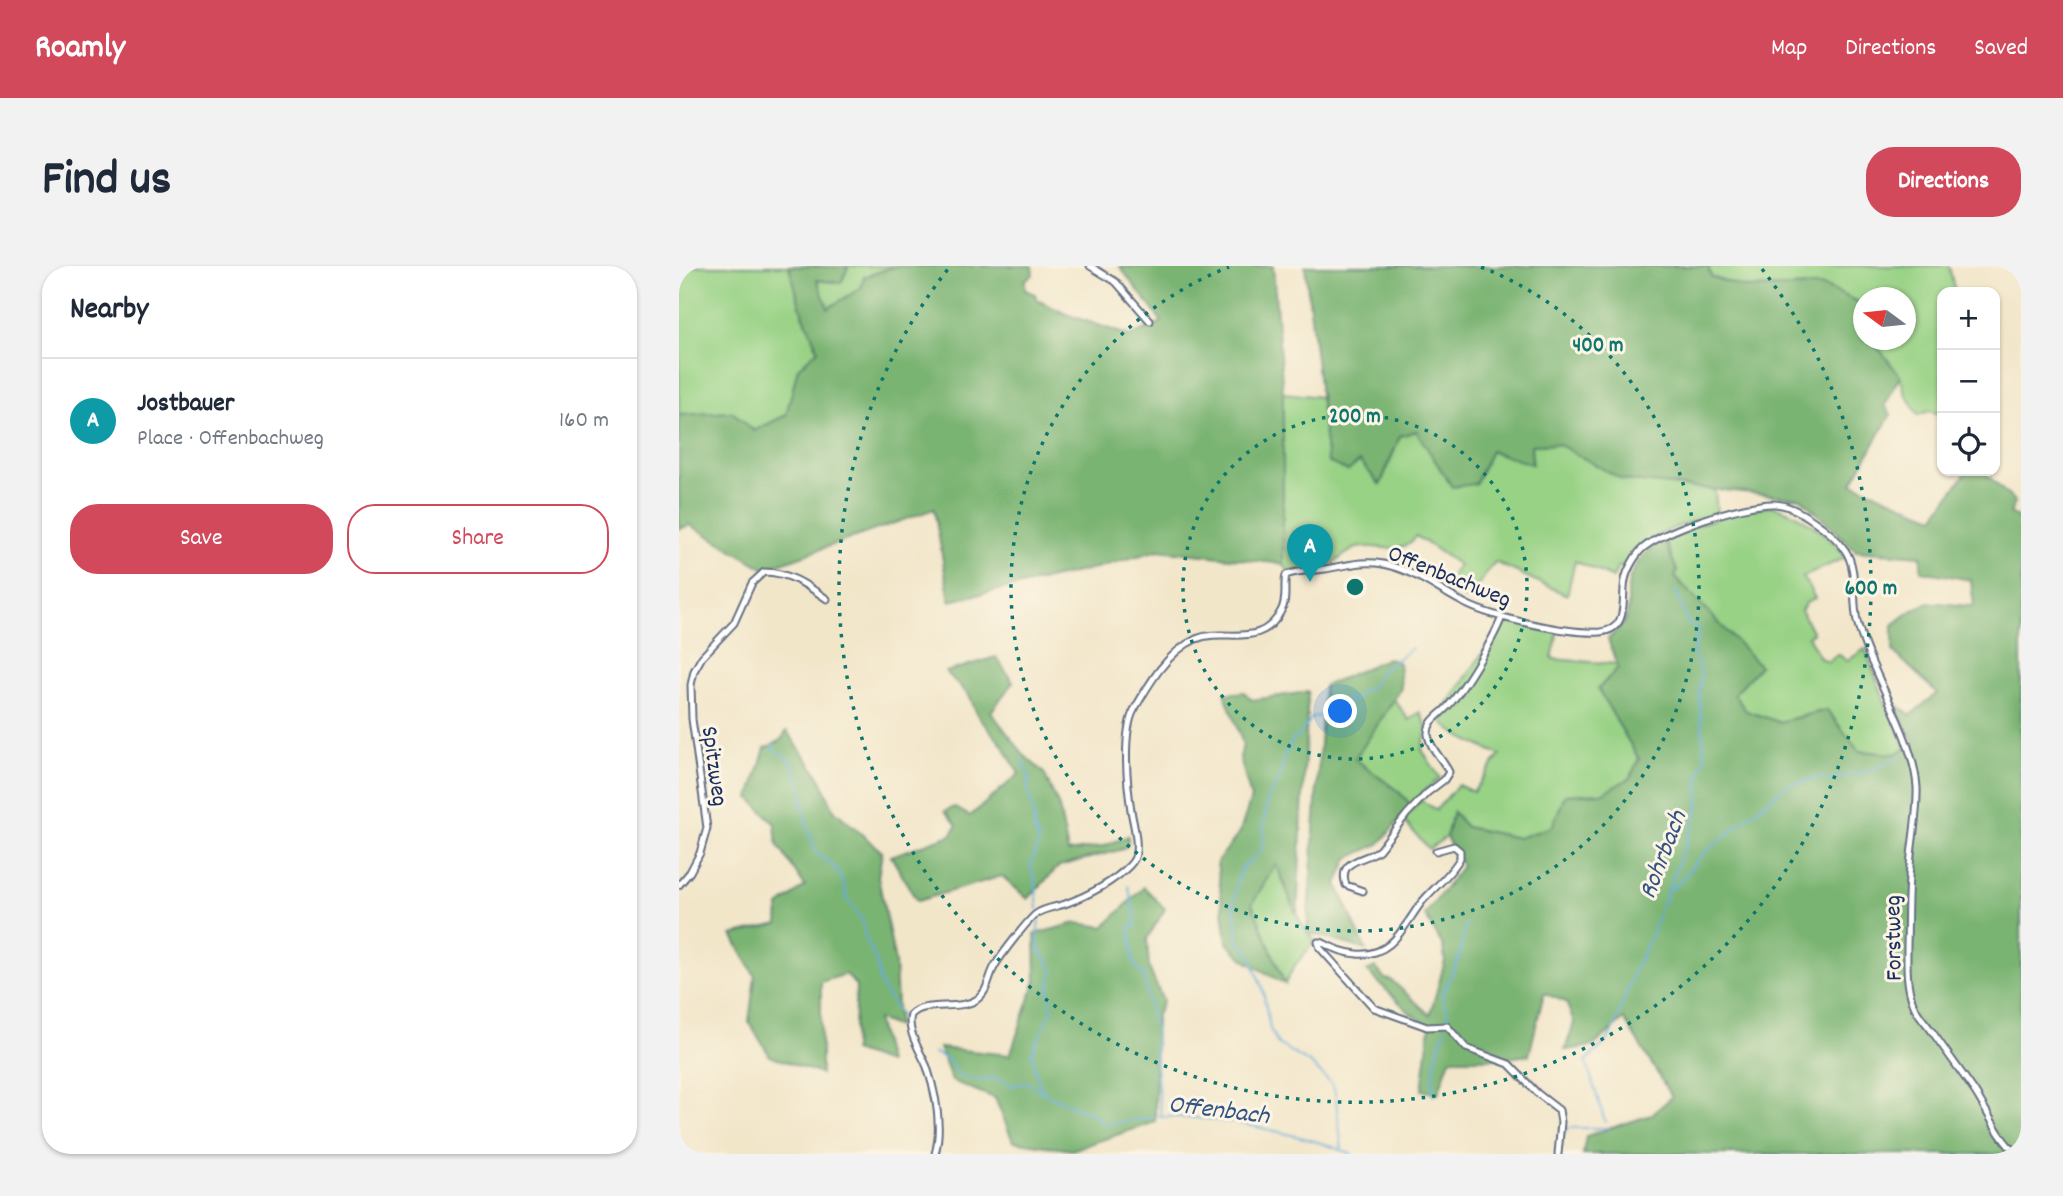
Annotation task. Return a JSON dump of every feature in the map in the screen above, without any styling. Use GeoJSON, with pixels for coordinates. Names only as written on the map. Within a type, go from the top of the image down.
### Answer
{"type":"FeatureCollection","features":[{"type":"Feature","properties":{"kind":"street"},"geometry":{"type":"LineString","coordinates":[[1090,266],[1116,282],[1150,321]]}},
{"type":"Feature","properties":{"kind":"street","name":"Offenbachweg"},"geometry":{"type":"LineString","coordinates":[[935,1154],[938,1108],[926,1066],[910,1027],[911,1015],[920,1008],[967,1004],[980,997],[997,961],[1037,913],[1091,893],[1131,865],[1136,853],[1127,761],[1131,717],[1164,663],[1188,643],[1198,638],[1254,635],[1276,619],[1285,600],[1286,575],[1297,571],[1321,570],[1360,562],[1386,564],[1413,574],[1471,606],[1502,617],[1574,631],[1608,631],[1624,614],[1625,581],[1630,567],[1641,549],[1651,541],[1744,507],[1775,504],[1786,506],[1805,515],[1829,534],[1847,554],[1857,621],[1907,747],[1916,784],[1917,815]]}},
{"type":"Feature","properties":{"kind":"street","name":"Spitzweg"},"geometry":{"type":"LineString","coordinates":[[679,885],[700,853],[707,828],[692,719],[691,685],[696,665],[734,623],[751,583],[764,572],[785,574],[827,599]]}},
{"type":"Feature","properties":{"kind":"street"},"geometry":{"type":"LineString","coordinates":[[1363,891],[1346,885],[1345,869],[1356,860],[1371,856],[1379,850],[1427,793],[1447,777],[1449,772],[1443,759],[1431,744],[1429,726],[1434,718],[1450,705],[1502,617]]}},
{"type":"Feature","properties":{"kind":"street","name":"Forstweg"},"geometry":{"type":"LineString","coordinates":[[1917,815],[1910,861],[1906,973],[1913,1005],[1976,1093],[2007,1145],[2017,1154]]}},
{"type":"Feature","properties":{"kind":"street"},"geometry":{"type":"LineString","coordinates":[[1436,851],[1454,846],[1460,851],[1457,865],[1422,902],[1391,944],[1380,952],[1361,954],[1341,951],[1321,942],[1317,945],[1374,1008],[1427,1027],[1447,1026],[1466,1048],[1505,1061],[1514,1068],[1537,1093],[1559,1110],[1561,1122],[1558,1154]]}},
{"type":"Feature","properties":{"kind":"green space"},"geometry":{"type":"Polygon","coordinates":[[[679,266],[789,266],[801,309],[818,350],[798,368],[787,415],[754,431],[732,412],[679,415],[679,266]]]}},
{"type":"Feature","properties":{"kind":"green space"},"geometry":{"type":"Polygon","coordinates":[[[789,266],[848,267],[841,283],[817,280],[828,308],[861,288],[864,277],[896,266],[1032,266],[1033,275],[1025,280],[1025,290],[1035,294],[1037,300],[1066,314],[1130,336],[1162,322],[1120,267],[1273,266],[1283,393],[1283,564],[1158,550],[1096,568],[950,601],[934,509],[765,569],[690,525],[679,529],[679,415],[732,412],[754,431],[786,415],[798,368],[818,350],[801,309],[789,266]]]}},
{"type":"Feature","properties":{"kind":"green space"},"geometry":{"type":"Polygon","coordinates":[[[846,266],[896,266],[864,277],[861,288],[827,309],[816,280],[841,283],[848,268],[846,266]]]}},
{"type":"Feature","properties":{"kind":"green space"},"geometry":{"type":"Polygon","coordinates":[[[1305,266],[1708,266],[1711,277],[1747,288],[1823,286],[1853,299],[1853,350],[1880,350],[1900,376],[1885,406],[1891,414],[1852,483],[1934,517],[1963,476],[1988,476],[2015,502],[2010,513],[2021,519],[2021,1154],[1583,1154],[1586,1136],[1651,1115],[1672,1097],[1624,1019],[1593,1046],[1565,1050],[1574,1023],[1566,1002],[1544,993],[1529,1055],[1499,1059],[1450,1059],[1438,1094],[1422,1090],[1430,1027],[1411,1014],[1367,971],[1375,967],[1385,979],[1391,980],[1430,1015],[1445,961],[1443,946],[1425,915],[1462,866],[1446,837],[1453,812],[1466,827],[1518,838],[1552,827],[1565,795],[1603,793],[1630,778],[1639,759],[1598,689],[1618,668],[1608,639],[1626,618],[1629,581],[1640,559],[1652,547],[1664,539],[1677,571],[1675,577],[1760,666],[1734,694],[1746,711],[1779,722],[1827,710],[1859,751],[1895,754],[1915,744],[1892,701],[1911,715],[1937,693],[1893,651],[1893,625],[1926,604],[1974,606],[1971,580],[1921,571],[1921,556],[1856,551],[1801,498],[1623,480],[1558,444],[1531,445],[1532,464],[1491,451],[1475,484],[1452,487],[1416,431],[1400,436],[1380,485],[1360,461],[1348,471],[1328,462],[1305,266]]]}},
{"type":"Feature","properties":{"kind":"green space"},"geometry":{"type":"Polygon","coordinates":[[[1708,266],[1949,266],[1954,287],[1937,287],[1937,413],[1929,411],[1918,415],[1905,393],[1900,376],[1880,350],[1916,350],[1916,287],[1853,287],[1853,299],[1823,286],[1747,288],[1711,277],[1708,266]]]}},
{"type":"Feature","properties":{"kind":"green space"},"geometry":{"type":"Polygon","coordinates":[[[1283,393],[1320,397],[1328,462],[1360,461],[1381,484],[1400,436],[1417,431],[1475,484],[1491,451],[1532,464],[1531,445],[1558,444],[1623,480],[1715,490],[1717,514],[1677,526],[1653,538],[1634,556],[1626,569],[1618,566],[1613,578],[1575,561],[1567,595],[1495,562],[1467,600],[1446,584],[1459,565],[1416,536],[1405,546],[1398,548],[1361,547],[1351,550],[1323,568],[1289,572],[1283,564],[1283,393]]]}},
{"type":"Feature","properties":{"kind":"green space"},"geometry":{"type":"Polygon","coordinates":[[[1771,506],[1792,513],[1812,525],[1846,557],[1803,577],[1815,598],[1801,610],[1813,633],[1808,636],[1820,658],[1828,662],[1838,654],[1847,661],[1865,649],[1906,748],[1896,754],[1859,751],[1827,710],[1779,722],[1746,711],[1734,694],[1759,666],[1675,577],[1677,571],[1664,536],[1742,510],[1771,506]]]}},
{"type":"Feature","properties":{"kind":"green space"},"geometry":{"type":"Polygon","coordinates":[[[1505,620],[1558,630],[1552,659],[1616,664],[1618,668],[1598,689],[1639,759],[1630,778],[1603,793],[1565,795],[1552,827],[1518,838],[1466,827],[1453,812],[1446,837],[1429,849],[1403,820],[1421,800],[1436,810],[1458,785],[1473,792],[1500,755],[1459,736],[1439,717],[1505,620]]]}},
{"type":"Feature","properties":{"kind":"green space"},"geometry":{"type":"Polygon","coordinates":[[[996,657],[1013,682],[991,712],[1025,756],[1044,773],[1059,807],[1068,852],[1104,846],[1128,836],[1128,845],[1123,849],[1059,866],[1028,899],[1002,876],[917,901],[891,856],[951,835],[957,825],[945,811],[954,807],[970,816],[1019,774],[1004,747],[978,716],[969,695],[946,672],[996,657]]]}},
{"type":"Feature","properties":{"kind":"green space"},"geometry":{"type":"Polygon","coordinates":[[[1388,658],[1399,663],[1401,689],[1355,759],[1399,792],[1412,806],[1379,844],[1348,858],[1337,884],[1366,950],[1307,932],[1324,686],[1388,658]]]}},
{"type":"Feature","properties":{"kind":"green space"},"geometry":{"type":"Polygon","coordinates":[[[1244,692],[1252,700],[1308,692],[1297,916],[1276,864],[1252,904],[1285,984],[1246,961],[1227,943],[1217,862],[1240,832],[1251,798],[1240,758],[1243,744],[1225,694],[1244,692]]]}},
{"type":"Feature","properties":{"kind":"green space"},"geometry":{"type":"Polygon","coordinates":[[[1394,699],[1409,720],[1420,712],[1427,727],[1422,750],[1440,778],[1423,792],[1412,806],[1399,792],[1355,759],[1394,699]]]}},
{"type":"Feature","properties":{"kind":"green space"},"geometry":{"type":"Polygon","coordinates":[[[787,731],[819,776],[834,810],[882,852],[878,877],[895,962],[898,1027],[877,1019],[888,1063],[853,1051],[856,986],[846,974],[821,982],[821,1074],[770,1056],[749,1022],[755,976],[732,935],[778,924],[779,906],[805,886],[777,844],[775,824],[750,798],[765,748],[780,741],[787,731]]]}},
{"type":"Feature","properties":{"kind":"green space"},"geometry":{"type":"Polygon","coordinates":[[[1276,863],[1301,924],[1315,941],[1295,965],[1285,984],[1251,904],[1276,863]]]}},
{"type":"Feature","properties":{"kind":"green space"},"geometry":{"type":"Polygon","coordinates":[[[1144,887],[1165,909],[1147,939],[1149,968],[1163,1001],[1156,1017],[1155,1122],[1072,1150],[1013,1141],[995,1098],[952,1081],[939,1048],[1010,1055],[1036,980],[1035,934],[1076,923],[1104,927],[1144,887]]]}},
{"type":"Feature","properties":{"kind":"waterway","name":"Rohrbach"},"geometry":{"type":"LineString","coordinates":[[1605,1122],[1586,1061],[1607,1041],[1614,1028],[1635,968],[1648,942],[1696,817],[1699,778],[1705,757],[1699,696],[1701,672],[1693,652],[1699,631],[1697,627],[1688,624],[1676,590]]}},
{"type":"Feature","properties":{"kind":"waterway"},"geometry":{"type":"LineString","coordinates":[[1342,1150],[1332,1084],[1311,1064],[1278,1044],[1270,1029],[1263,990],[1249,953],[1237,939],[1234,898],[1244,864],[1258,854],[1263,844],[1267,799],[1279,781],[1284,758],[1293,739],[1298,737],[1312,717],[1336,711],[1347,701],[1356,699],[1362,691],[1373,686],[1378,674],[1412,648]]}},
{"type":"Feature","properties":{"kind":"waterway","name":"Offenbach"},"geometry":{"type":"LineString","coordinates":[[773,744],[773,749],[790,760],[794,768],[802,792],[805,822],[817,854],[840,875],[847,899],[863,921],[865,937],[877,963],[880,984],[902,1018]]}},
{"type":"Feature","properties":{"kind":"waterway"},"geometry":{"type":"LineString","coordinates":[[1669,889],[1677,885],[1702,855],[1787,785],[1869,771],[1902,756]]}},
{"type":"Feature","properties":{"kind":"waterway"},"geometry":{"type":"LineString","coordinates":[[1022,760],[1027,770],[1034,829],[1039,841],[1030,866],[1035,881],[1038,909]]}},
{"type":"Feature","properties":{"kind":"waterway"},"geometry":{"type":"LineString","coordinates":[[1128,886],[1135,917],[1135,927],[1130,927],[1133,960],[1144,976],[1156,1030],[1155,1055],[1161,1117]]}},
{"type":"Feature","properties":{"kind":"waterway"},"geometry":{"type":"LineString","coordinates":[[1039,916],[1039,949],[1053,968],[1049,989],[1052,1010],[1032,1052],[1043,1092]]}},
{"type":"Feature","properties":{"kind":"waterway"},"geometry":{"type":"LineString","coordinates":[[1446,1024],[1448,1013],[1442,997],[1459,958],[1466,924]]}},
{"type":"Feature","properties":{"kind":"waterway"},"geometry":{"type":"LineString","coordinates":[[1433,1096],[1435,1063],[1445,1030]]}},
{"type":"Feature","properties":{"kind":"waterway","name":"Offenbach"},"geometry":{"type":"LineString","coordinates":[[934,1053],[949,1060],[958,1075],[978,1080],[996,1078],[1012,1086],[1030,1083],[1043,1093],[1094,1115],[1106,1125],[1160,1117],[1205,1119],[1283,1133],[1352,1154]]}},
{"type":"Feature","properties":{"kind":"waterway","name":"Rohrbach"},"geometry":{"type":"LineString","coordinates":[[1561,1147],[1563,1134],[1568,1128],[1606,1128]]}},
{"type":"Feature","properties":{"kind":"place","name":"Jostbauer"},"geometry":{"type":"Point","coordinates":[1310,582]}}]}
